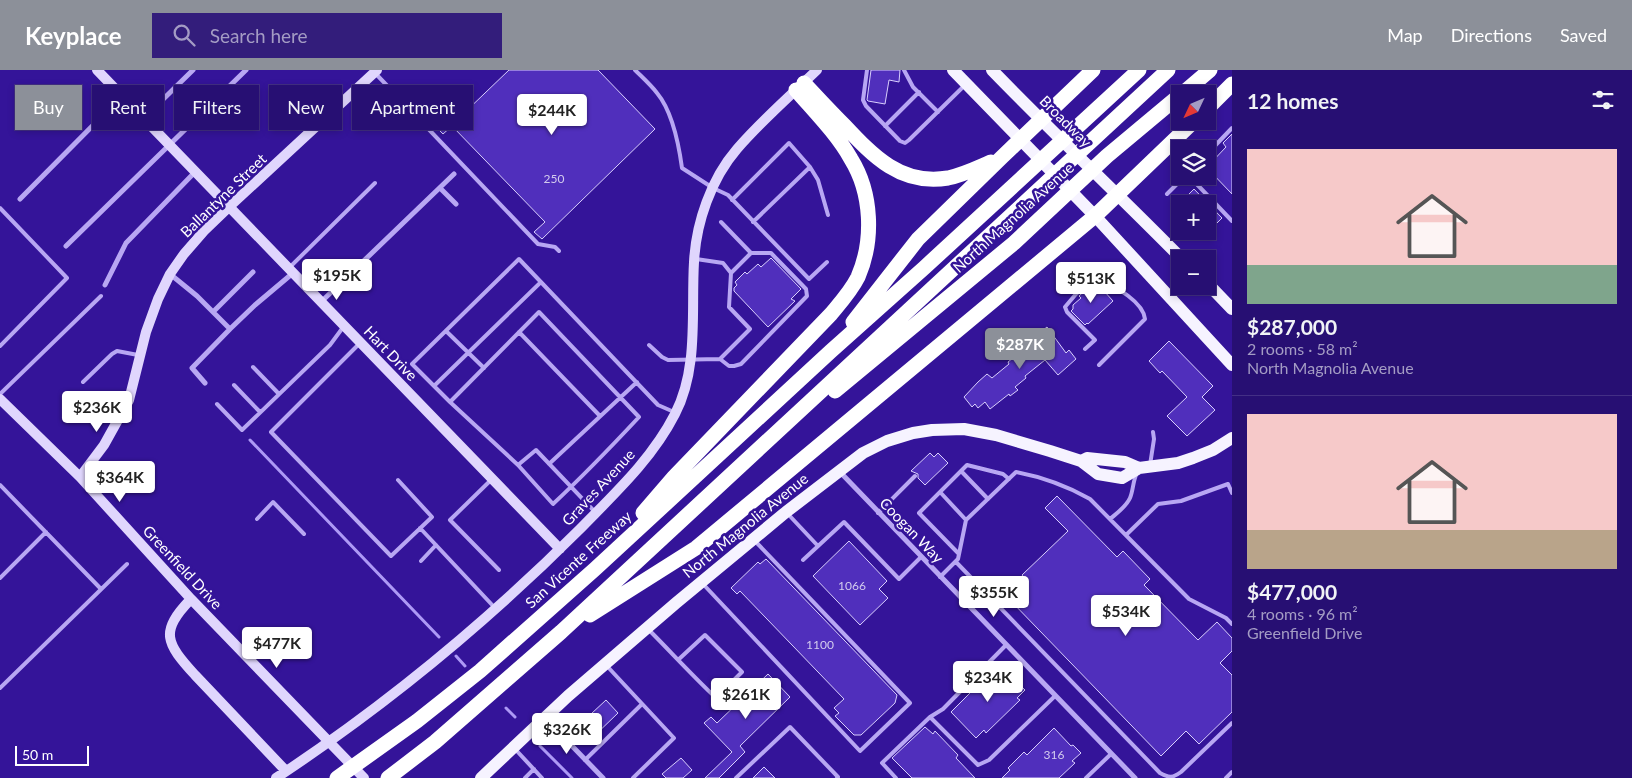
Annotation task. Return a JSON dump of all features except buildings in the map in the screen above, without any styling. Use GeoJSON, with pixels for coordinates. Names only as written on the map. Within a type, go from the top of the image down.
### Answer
{"type":"FeatureCollection","features":[{"type":"Feature","properties":{"kind":"highway"},"geometry":{"type":"LineString","coordinates":[[831,351],[918,239],[1093,70]]}},
{"type":"Feature","properties":{"kind":"highway"},"geometry":{"type":"LineString","coordinates":[[831,351],[1139,70]]}},
{"type":"Feature","properties":{"kind":"highway"},"geometry":{"type":"LineString","coordinates":[[388,778],[435,742],[561,632],[1168,70]]}},
{"type":"Feature","properties":{"kind":"highway","name":"North Magnolia Avenue"},"geometry":{"type":"LineString","coordinates":[[1192,85],[1210,70]]}},
{"type":"Feature","properties":{"kind":"highway"},"geometry":{"type":"LineString","coordinates":[[800,86],[863,146],[879,160],[898,172],[916,178],[932,180],[947,178],[962,175],[1002,157]]}},
{"type":"Feature","properties":{"kind":"highway"},"geometry":{"type":"LineString","coordinates":[[595,569],[674,477],[831,314],[850,290],[857,277],[867,243],[868,221],[866,196],[861,177],[851,157],[800,86]]}},
{"type":"Feature","properties":{"kind":"highway"},"geometry":{"type":"LineString","coordinates":[[1216,100],[1229,88]]}},
{"type":"Feature","properties":{"kind":"highway","name":"North Magnolia Avenue"},"geometry":{"type":"LineString","coordinates":[[706,497],[1006,250],[1107,156],[1171,102]]}},
{"type":"Feature","properties":{"kind":"highway"},"geometry":{"type":"LineString","coordinates":[[561,632],[696,548],[1095,216],[1185,130]]}},
{"type":"Feature","properties":{"kind":"highway","name":"San Vicente Freeway"},"geometry":{"type":"LineString","coordinates":[[336,778],[417,721],[480,671],[595,569],[831,351]]}},
{"type":"Feature","properties":{"kind":"main road","name":"Graves Avenue"},"geometry":{"type":"LineString","coordinates":[[276,778],[421,671],[495,608],[560,549],[641,466],[676,413],[684,394],[690,360],[694,259],[700,223],[708,198],[722,170],[736,150],[817,70]]}},
{"type":"Feature","properties":{"kind":"main road"},"geometry":{"type":"LineString","coordinates":[[953,70],[1095,216],[1232,365]]}},
{"type":"Feature","properties":{"kind":"main road","name":"Broadway"},"geometry":{"type":"LineString","coordinates":[[992,70],[1173,250]]}},
{"type":"Feature","properties":{"kind":"main road","name":"Hart Drive"},"geometry":{"type":"LineString","coordinates":[[101,71],[113,85]]}},
{"type":"Feature","properties":{"kind":"main road","name":"Ballantyne Street"},"geometry":{"type":"LineString","coordinates":[[80,477],[104,445],[129,400],[146,332],[158,299],[170,274],[184,254],[229,207],[376,71]]}},
{"type":"Feature","properties":{"kind":"main road","name":"Hart Drive"},"geometry":{"type":"LineString","coordinates":[[156,130],[560,549]]}},
{"type":"Feature","properties":{"kind":"main road"},"geometry":{"type":"LineString","coordinates":[[1216,292],[1232,309]]}},
{"type":"Feature","properties":{"kind":"main road","name":"Greenfield Drive"},"geometry":{"type":"LineString","coordinates":[[0,399],[80,477],[191,599],[364,778]]}},
{"type":"Feature","properties":{"kind":"main road","name":"North Magnolia Avenue"},"geometry":{"type":"LineString","coordinates":[[481,778],[604,664],[701,582],[786,512],[863,453],[887,441],[912,433],[932,430],[964,430],[996,435],[1082,461],[1087,458],[1125,462],[1144,468],[1178,463],[1193,458],[1213,450],[1232,438]]}},
{"type":"Feature","properties":{"kind":"main road"},"geometry":{"type":"LineString","coordinates":[[191,599],[176,615],[171,627],[170,639],[176,651],[195,675],[286,771]]}},
{"type":"Feature","properties":{"kind":"street"},"geometry":{"type":"LineString","coordinates":[[164,98],[193,70]]}},
{"type":"Feature","properties":{"kind":"street"},"geometry":{"type":"LineString","coordinates":[[66,246],[246,70]]}},
{"type":"Feature","properties":{"kind":"street"},"geometry":{"type":"LineString","coordinates":[[20,199],[92,127]]}},
{"type":"Feature","properties":{"kind":"street"},"geometry":{"type":"LineString","coordinates":[[105,285],[126,243],[196,172]]}},
{"type":"Feature","properties":{"kind":"street"},"geometry":{"type":"LineString","coordinates":[[321,302],[454,174]]}},
{"type":"Feature","properties":{"kind":"street"},"geometry":{"type":"LineString","coordinates":[[440,188],[456,204]]}},
{"type":"Feature","properties":{"kind":"street"},"geometry":{"type":"LineString","coordinates":[[205,383],[192,368],[291,271]]}},
{"type":"Feature","properties":{"kind":"street"},"geometry":{"type":"LineString","coordinates":[[213,312],[253,272]]}},
{"type":"Feature","properties":{"kind":"street"},"geometry":{"type":"LineString","coordinates":[[170,274],[197,296],[230,329]]}},
{"type":"Feature","properties":{"kind":"street","name":"Coogan Way"},"geometry":{"type":"LineString","coordinates":[[839,472],[1135,778]]}},
{"type":"Feature","properties":{"kind":"street"},"geometry":{"type":"LineString","coordinates":[[544,718],[603,778]]}},
{"type":"Feature","properties":{"kind":"lane"},"geometry":{"type":"LineString","coordinates":[[635,70],[662,101],[678,145],[682,168],[713,188],[728,195],[809,279],[827,262]]}},
{"type":"Feature","properties":{"kind":"lane"},"geometry":{"type":"LineString","coordinates":[[867,70],[863,100],[866,106],[905,143],[966,83]]}},
{"type":"Feature","properties":{"kind":"lane"},"geometry":{"type":"LineString","coordinates":[[904,70],[914,87],[938,112]]}},
{"type":"Feature","properties":{"kind":"lane"},"geometry":{"type":"LineString","coordinates":[[376,71],[538,244],[555,247],[559,251]]}},
{"type":"Feature","properties":{"kind":"lane"},"geometry":{"type":"LineString","coordinates":[[885,126],[919,92]]}},
{"type":"Feature","properties":{"kind":"lane"},"geometry":{"type":"LineString","coordinates":[[1216,145],[1232,128]]}},
{"type":"Feature","properties":{"kind":"lane"},"geometry":{"type":"LineString","coordinates":[[732,200],[789,143],[810,167],[818,180],[828,215]]}},
{"type":"Feature","properties":{"kind":"lane"},"geometry":{"type":"LineString","coordinates":[[753,222],[810,167]]}},
{"type":"Feature","properties":{"kind":"lane"},"geometry":{"type":"LineString","coordinates":[[291,271],[376,183]]}},
{"type":"Feature","properties":{"kind":"lane"},"geometry":{"type":"LineString","coordinates":[[1166,194],[1176,185]]}},
{"type":"Feature","properties":{"kind":"lane"},"geometry":{"type":"LineString","coordinates":[[1198,185],[1232,221]]}},
{"type":"Feature","properties":{"kind":"lane"},"geometry":{"type":"LineString","coordinates":[[0,208],[68,278],[0,346]]}},
{"type":"Feature","properties":{"kind":"lane"},"geometry":{"type":"LineString","coordinates":[[721,222],[751,253]]}},
{"type":"Feature","properties":{"kind":"lane"},"geometry":{"type":"LineString","coordinates":[[649,346],[668,360],[720,359],[729,366],[741,364],[807,296],[806,289],[771,253],[751,253],[731,273],[729,307],[750,329],[720,359]]}},
{"type":"Feature","properties":{"kind":"lane"},"geometry":{"type":"LineString","coordinates":[[450,402],[539,312],[639,417],[606,453],[554,504],[518,465],[450,402],[412,364],[519,259],[658,405],[676,413]]}},
{"type":"Feature","properties":{"kind":"lane"},"geometry":{"type":"LineString","coordinates":[[694,259],[723,263],[731,273]]}},
{"type":"Feature","properties":{"kind":"lane"},"geometry":{"type":"LineString","coordinates":[[1084,349],[1095,340],[1067,312],[1065,307],[1092,277],[1096,277],[1121,291],[1134,301],[1145,316],[1145,319],[1100,365]]}},
{"type":"Feature","properties":{"kind":"lane"},"geometry":{"type":"LineString","coordinates":[[434,386],[541,282]]}},
{"type":"Feature","properties":{"kind":"lane"},"geometry":{"type":"LineString","coordinates":[[0,394],[101,296]]}},
{"type":"Feature","properties":{"kind":"lane"},"geometry":{"type":"LineString","coordinates":[[216,404],[242,430],[330,345],[344,326]]}},
{"type":"Feature","properties":{"kind":"lane"},"geometry":{"type":"LineString","coordinates":[[446,331],[484,368]]}},
{"type":"Feature","properties":{"kind":"lane"},"geometry":{"type":"LineString","coordinates":[[519,332],[600,416]]}},
{"type":"Feature","properties":{"kind":"lane"},"geometry":{"type":"LineString","coordinates":[[360,343],[271,432],[391,556],[432,517],[398,480]]}},
{"type":"Feature","properties":{"kind":"lane"},"geometry":{"type":"LineString","coordinates":[[83,382],[112,354],[117,352],[140,356]]}},
{"type":"Feature","properties":{"kind":"lane"},"geometry":{"type":"LineString","coordinates":[[253,367],[279,394]]}},
{"type":"Feature","properties":{"kind":"lane"},"geometry":{"type":"LineString","coordinates":[[549,464],[637,382]]}},
{"type":"Feature","properties":{"kind":"lane"},"geometry":{"type":"LineString","coordinates":[[234,385],[260,412]]}},
{"type":"Feature","properties":{"kind":"lane"},"geometry":{"type":"LineString","coordinates":[[1110,519],[1130,499],[1133,483],[1144,468],[1154,439],[1153,432]]}},
{"type":"Feature","properties":{"kind":"lane"},"geometry":{"type":"LineString","coordinates":[[518,465],[536,450],[596,513]]}},
{"type":"Feature","properties":{"kind":"lane"},"geometry":{"type":"LineString","coordinates":[[958,553],[919,513],[967,465],[1003,474],[1008,479]]}},
{"type":"Feature","properties":{"kind":"lane"},"geometry":{"type":"LineString","coordinates":[[961,471],[988,499]]}},
{"type":"Feature","properties":{"kind":"lane"},"geometry":{"type":"LineString","coordinates":[[940,577],[958,559],[966,520],[1016,472],[1036,476],[1074,490],[1090,499],[1189,599],[1226,618],[1232,624]]}},
{"type":"Feature","properties":{"kind":"lane"},"geometry":{"type":"LineString","coordinates":[[878,513],[915,476]]}},
{"type":"Feature","properties":{"kind":"lane"},"geometry":{"type":"LineString","coordinates":[[492,479],[450,520],[499,570]]}},
{"type":"Feature","properties":{"kind":"lane"},"geometry":{"type":"LineString","coordinates":[[1126,535],[1158,504],[1181,501],[1230,483],[1232,493]]}},
{"type":"Feature","properties":{"kind":"lane"},"geometry":{"type":"LineString","coordinates":[[0,485],[101,589]]}},
{"type":"Feature","properties":{"kind":"lane"},"geometry":{"type":"LineString","coordinates":[[940,492],[966,520]]}},
{"type":"Feature","properties":{"kind":"lane"},"geometry":{"type":"LineString","coordinates":[[257,519],[273,502],[304,534]]}},
{"type":"Feature","properties":{"kind":"lane"},"geometry":{"type":"LineString","coordinates":[[786,512],[818,546]]}},
{"type":"Feature","properties":{"kind":"lane"},"geometry":{"type":"LineString","coordinates":[[803,560],[844,522],[898,579],[920,557]]}},
{"type":"Feature","properties":{"kind":"lane"},"geometry":{"type":"LineString","coordinates":[[420,528],[495,608]]}},
{"type":"Feature","properties":{"kind":"lane"},"geometry":{"type":"LineString","coordinates":[[0,578],[46,532]]}},
{"type":"Feature","properties":{"kind":"lane"},"geometry":{"type":"LineString","coordinates":[[701,582],[860,751],[910,703],[754,539]]}},
{"type":"Feature","properties":{"kind":"lane"},"geometry":{"type":"LineString","coordinates":[[421,561],[436,545]]}},
{"type":"Feature","properties":{"kind":"lane"},"geometry":{"type":"LineString","coordinates":[[956,562],[1160,773],[1167,777],[1173,777],[1181,772],[1232,722]]}},
{"type":"Feature","properties":{"kind":"lane"},"geometry":{"type":"LineString","coordinates":[[0,688],[127,564]]}},
{"type":"Feature","properties":{"kind":"lane"},"geometry":{"type":"LineString","coordinates":[[647,628],[678,660],[712,694],[719,695],[742,672],[705,635],[678,660]]}},
{"type":"Feature","properties":{"kind":"lane"},"geometry":{"type":"LineString","coordinates":[[896,778],[882,763],[930,717],[944,709],[1006,645]]}},
{"type":"Feature","properties":{"kind":"lane"},"geometry":{"type":"LineString","coordinates":[[604,664],[674,738],[633,778]]}},
{"type":"Feature","properties":{"kind":"lane"},"geometry":{"type":"LineString","coordinates":[[930,717],[978,765],[989,760],[1055,696]]}},
{"type":"Feature","properties":{"kind":"lane"},"geometry":{"type":"LineString","coordinates":[[585,760],[641,705]]}},
{"type":"Feature","properties":{"kind":"lane"},"geometry":{"type":"LineString","coordinates":[[736,778],[790,727],[837,778]]}},
{"type":"Feature","properties":{"kind":"lane"},"geometry":{"type":"LineString","coordinates":[[514,748],[542,778]]}},
{"type":"Feature","properties":{"kind":"lane"},"geometry":{"type":"LineString","coordinates":[[1086,778],[1111,754]]}},
{"type":"Feature","properties":{"kind":"lane"},"geometry":{"type":"LineString","coordinates":[[525,778],[534,769]]}},
{"type":"Feature","properties":{"kind":"lane"},"geometry":{"type":"LineString","coordinates":[[1226,778],[1232,772]]}},
{"type":"Feature","properties":{"kind":"waterway"},"geometry":{"type":"LineString","coordinates":[[250,440],[439,637]]}},
{"type":"Feature","properties":{"kind":"waterway"},"geometry":{"type":"LineString","coordinates":[[456,656],[465,666]]}},
{"type":"Feature","properties":{"kind":"waterway"},"geometry":{"type":"LineString","coordinates":[[506,708],[515,717]]}},
{"type":"Feature","properties":{"kind":"waterway"},"geometry":{"type":"LineString","coordinates":[[540,746],[572,778]]}}]}
